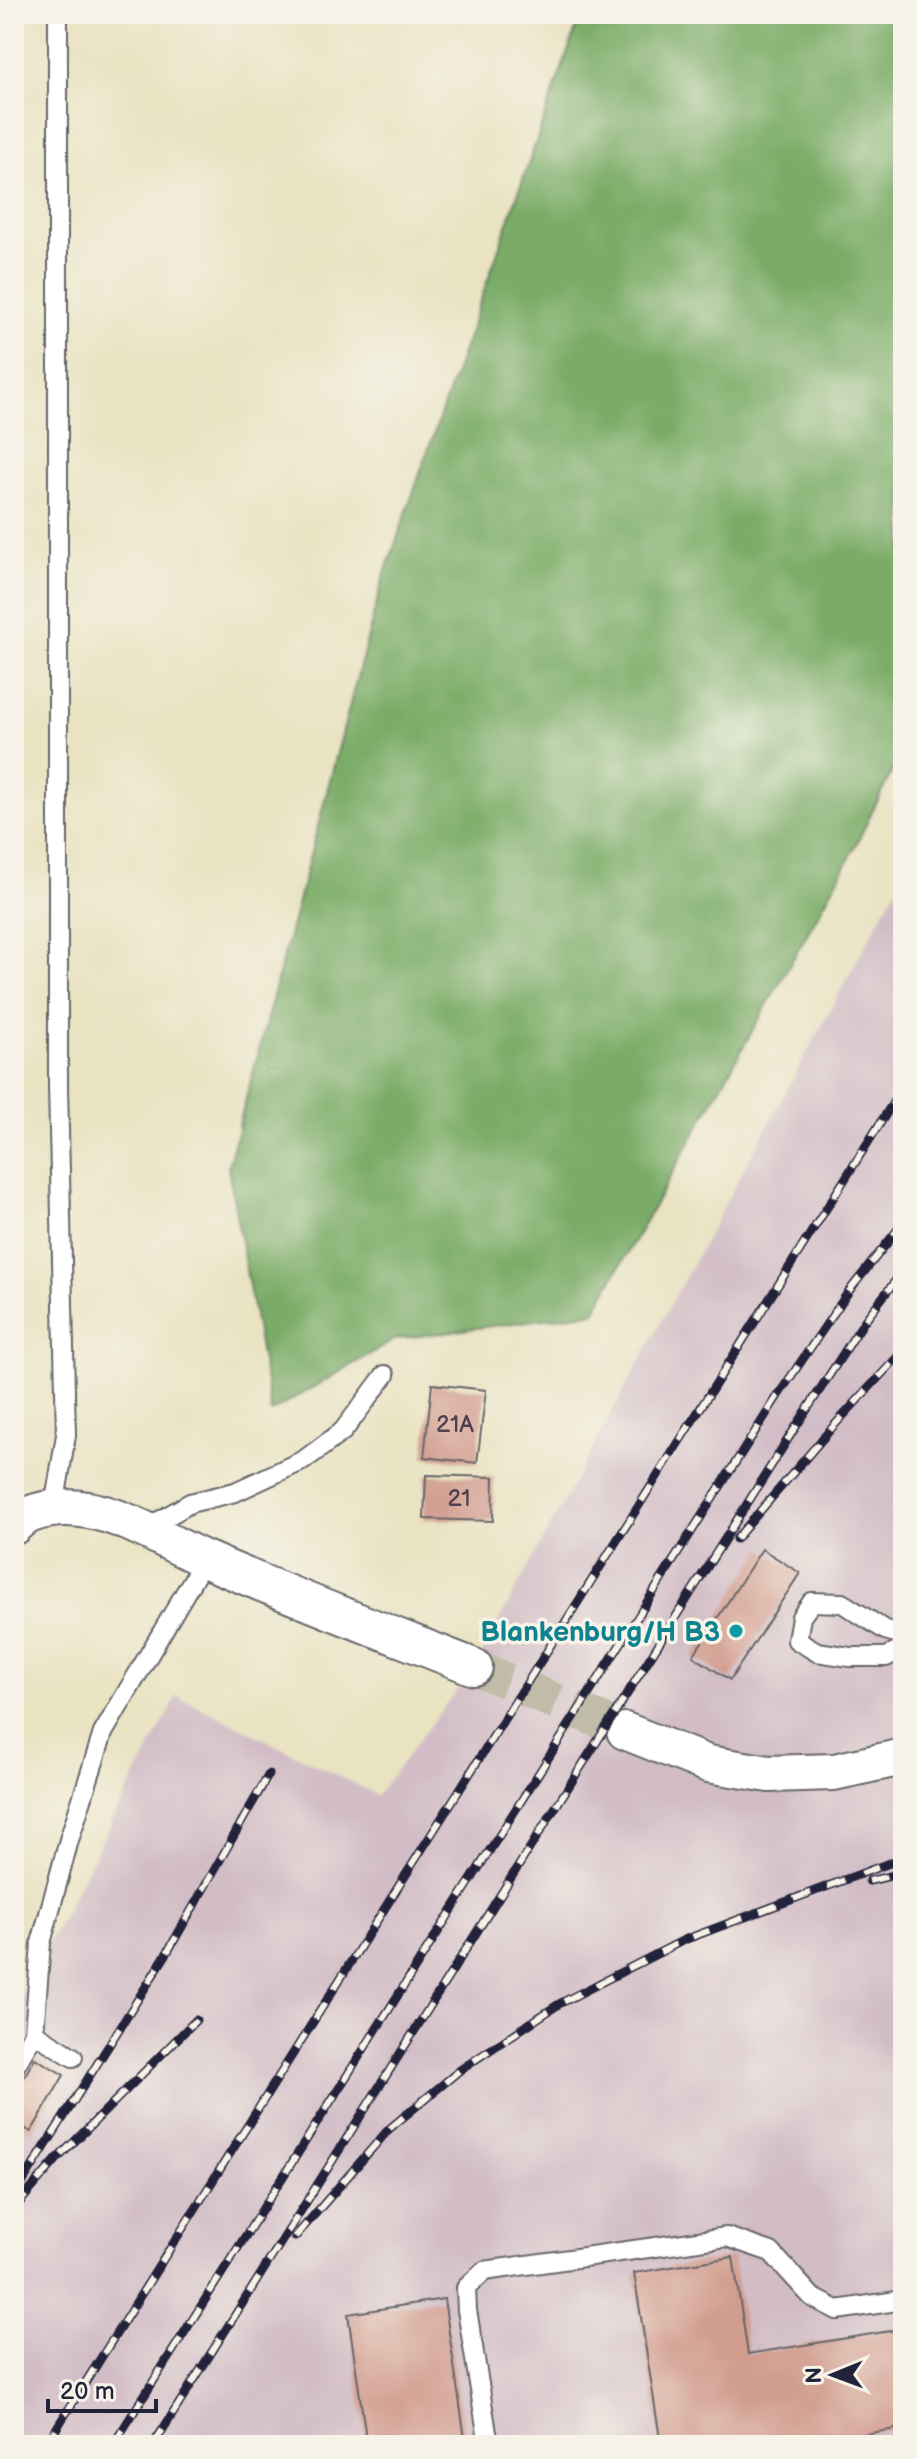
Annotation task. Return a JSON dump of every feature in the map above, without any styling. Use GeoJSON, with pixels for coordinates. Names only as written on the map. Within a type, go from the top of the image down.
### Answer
{"type":"FeatureCollection","features":[{"type":"Feature","properties":{"kind":"street"},"geometry":{"type":"LineString","coordinates":[[14,1526],[19,1520],[54,1507],[90,1510],[474,1667]]}},
{"type":"Feature","properties":{"kind":"street"},"geometry":{"type":"LineString","coordinates":[[625,1731],[708,1764],[769,1774],[834,1772],[903,1757]]}},
{"type":"Feature","properties":{"kind":"lane"},"geometry":{"type":"LineString","coordinates":[[54,1507],[66,1435],[58,1086],[58,14]]}},
{"type":"Feature","properties":{"kind":"lane"},"geometry":{"type":"LineString","coordinates":[[144,1530],[190,1503],[235,1492],[304,1460],[343,1431],[385,1375]]}},
{"type":"Feature","properties":{"kind":"lane"},"geometry":{"type":"LineString","coordinates":[[14,2068],[34,2033],[41,1943],[103,1733],[205,1559]]}},
{"type":"Feature","properties":{"kind":"lane"},"geometry":{"type":"LineString","coordinates":[[903,1635],[885,1630],[842,1603],[812,1602],[801,1617],[797,1640],[817,1652],[850,1657],[886,1657],[903,1648]]}},
{"type":"Feature","properties":{"kind":"lane"},"geometry":{"type":"LineString","coordinates":[[34,2033],[73,2057]]}},
{"type":"Feature","properties":{"kind":"lane"},"geometry":{"type":"LineString","coordinates":[[489,2445],[466,2288],[484,2271],[727,2237],[771,2252],[812,2297],[837,2310],[903,2300]]}},
{"type":"Feature","properties":{"kind":"shaded area"},"geometry":{"type":"Polygon","coordinates":[[[903,876],[903,2445],[14,2445],[14,2010],[177,1696],[377,1795],[474,1667],[903,876]]]}},
{"type":"Feature","properties":{"kind":"green space"},"geometry":{"type":"Polygon","coordinates":[[[581,14],[903,14],[903,749],[847,863],[594,1312],[396,1339],[271,1412],[228,1167],[383,579],[581,14]]]}},
{"type":"Feature","properties":{"kind":"building"},"geometry":{"type":"Polygon","coordinates":[[[432,1384],[486,1390],[477,1463],[424,1457],[432,1384]]]}},
{"type":"Feature","properties":{"kind":"building"},"geometry":{"type":"Polygon","coordinates":[[[426,1475],[494,1477],[493,1521],[424,1519],[426,1475]]]}},
{"type":"Feature","properties":{"kind":"building","name":"Blankenburg/H B3"},"geometry":{"type":"Polygon","coordinates":[[[762,1549],[800,1573],[730,1680],[693,1656],[762,1549]]]}},
{"type":"Feature","properties":{"kind":"building"},"geometry":{"type":"Polygon","coordinates":[[[35,2058],[64,2075],[31,2132],[14,2122],[14,2094],[35,2058]]]}},
{"type":"Feature","properties":{"kind":"building"},"geometry":{"type":"Polygon","coordinates":[[[733,2257],[748,2354],[903,2329],[903,2428],[793,2445],[661,2445],[634,2273],[733,2257]]]}},
{"type":"Feature","properties":{"kind":"building"},"geometry":{"type":"Polygon","coordinates":[[[444,2299],[466,2445],[367,2445],[348,2314],[444,2299]]]}},
{"type":"Feature","properties":{"kind":"tunnel"},"geometry":{"type":"LineString","coordinates":[[474,1667],[625,1731]]}},
{"type":"Feature","properties":{"kind":"railway"},"geometry":{"type":"LineString","coordinates":[[46,2445],[903,1087]]}},
{"type":"Feature","properties":{"kind":"railway"},"geometry":{"type":"LineString","coordinates":[[113,2445],[777,1397],[849,1291],[903,1223]]}},
{"type":"Feature","properties":{"kind":"railway"},"geometry":{"type":"LineString","coordinates":[[153,2445],[788,1439],[865,1320],[903,1271]]}},
{"type":"Feature","properties":{"kind":"railway"},"geometry":{"type":"LineString","coordinates":[[736,1539],[903,1351]]}},
{"type":"Feature","properties":{"kind":"railway"},"geometry":{"type":"LineString","coordinates":[[14,2196],[167,1953],[269,1774]]}},
{"type":"Feature","properties":{"kind":"railway"},"geometry":{"type":"LineString","coordinates":[[295,2237],[389,2129],[460,2070],[559,2004],[684,1940],[903,1858]]}},
{"type":"Feature","properties":{"kind":"railway"},"geometry":{"type":"LineString","coordinates":[[869,1881],[903,1873]]}},
{"type":"Feature","properties":{"kind":"railway"},"geometry":{"type":"LineString","coordinates":[[14,2209],[57,2159],[196,2020]]}},
{"type":"Feature","properties":{"kind":"place","name":"Blankenburg/H B3"},"geometry":{"type":"Point","coordinates":[736,1631]}}]}
